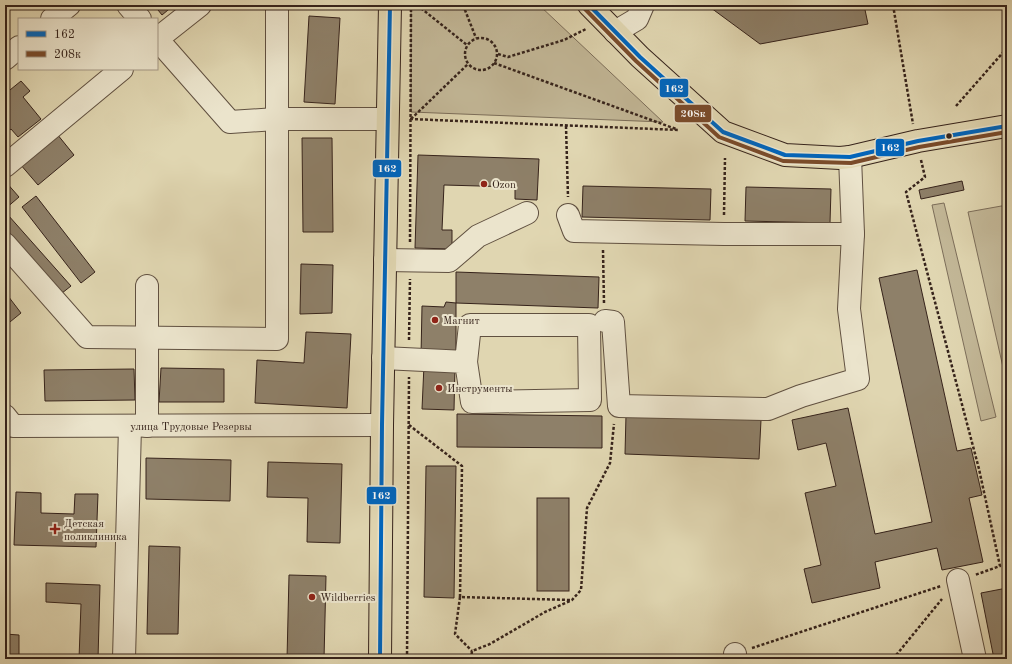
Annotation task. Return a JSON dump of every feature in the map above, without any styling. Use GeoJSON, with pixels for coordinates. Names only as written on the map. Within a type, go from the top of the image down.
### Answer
{"type":"FeatureCollection","features":[{"type":"Feature","properties":{"kind":"main road"},"geometry":{"type":"LineString","coordinates":[[380,659],[383,358],[390,5]]}},
{"type":"Feature","properties":{"kind":"main road"},"geometry":{"type":"LineString","coordinates":[[589,5],[640,57],[723,132],[785,155],[840,158],[850,157],[918,141],[1007,126]]}},
{"type":"Feature","properties":{"kind":"street"},"geometry":{"type":"LineString","coordinates":[[53,18],[69,5]]}},
{"type":"Feature","properties":{"kind":"street"},"geometry":{"type":"LineString","coordinates":[[128,5],[139,18]]}},
{"type":"Feature","properties":{"kind":"street"},"geometry":{"type":"LineString","coordinates":[[158,39],[200,5]]}},
{"type":"Feature","properties":{"kind":"street"},"geometry":{"type":"LineString","coordinates":[[5,244],[86,337],[277,339],[277,5]]}},
{"type":"Feature","properties":{"kind":"street"},"geometry":{"type":"LineString","coordinates":[[610,26],[637,19],[642,5]]}},
{"type":"Feature","properties":{"kind":"street"},"geometry":{"type":"LineString","coordinates":[[158,41],[230,122],[276,119],[388,119]]}},
{"type":"Feature","properties":{"kind":"street"},"geometry":{"type":"LineString","coordinates":[[5,59],[18,48]]}},
{"type":"Feature","properties":{"kind":"street"},"geometry":{"type":"LineString","coordinates":[[5,166],[121,70]]}},
{"type":"Feature","properties":{"kind":"street"},"geometry":{"type":"LineString","coordinates":[[605,321],[613,322],[619,406],[768,409],[801,396],[858,379],[849,309],[853,234],[850,157]]}},
{"type":"Feature","properties":{"kind":"street"},"geometry":{"type":"LineString","coordinates":[[385,260],[449,261],[478,236],[527,213]]}},
{"type":"Feature","properties":{"kind":"street"},"geometry":{"type":"LineString","coordinates":[[568,215],[574,231],[724,234],[853,234]]}},
{"type":"Feature","properties":{"kind":"street"},"geometry":{"type":"LineString","coordinates":[[124,659],[138,426],[147,338],[146,286]]}},
{"type":"Feature","properties":{"kind":"street"},"geometry":{"type":"LineString","coordinates":[[470,324],[589,325],[590,400],[472,402],[466,362],[470,324]]}},
{"type":"Feature","properties":{"kind":"street"},"geometry":{"type":"LineString","coordinates":[[383,358],[466,362]]}},
{"type":"Feature","properties":{"kind":"street","name":"улица Трудовые Резервы"},"geometry":{"type":"LineString","coordinates":[[8,425],[382,425]]}},
{"type":"Feature","properties":{"kind":"street"},"geometry":{"type":"LineString","coordinates":[[958,580],[975,659]]}},
{"type":"Feature","properties":{"kind":"path"},"geometry":{"type":"LineString","coordinates":[[410,245],[411,5]]}},
{"type":"Feature","properties":{"kind":"path"},"geometry":{"type":"LineString","coordinates":[[417,5],[467,45]]}},
{"type":"Feature","properties":{"kind":"path"},"geometry":{"type":"LineString","coordinates":[[463,5],[476,38]]}},
{"type":"Feature","properties":{"kind":"path"},"geometry":{"type":"LineString","coordinates":[[693,659],[735,657],[1000,566],[980,469],[906,192],[925,176],[918,141],[909,108],[893,5]]}},
{"type":"Feature","properties":{"kind":"path"},"geometry":{"type":"LineString","coordinates":[[498,54],[508,57],[610,26]]}},
{"type":"Feature","properties":{"kind":"path"},"geometry":{"type":"LineString","coordinates":[[476,38],[491,41],[498,54],[494,63],[483,70],[473,68],[468,64],[464,55],[467,45],[476,38]]}},
{"type":"Feature","properties":{"kind":"path"},"geometry":{"type":"LineString","coordinates":[[956,106],[1007,48]]}},
{"type":"Feature","properties":{"kind":"path"},"geometry":{"type":"LineString","coordinates":[[388,119],[679,130],[494,63]]}},
{"type":"Feature","properties":{"kind":"path"},"geometry":{"type":"LineString","coordinates":[[411,119],[468,64]]}},
{"type":"Feature","properties":{"kind":"path"},"geometry":{"type":"LineString","coordinates":[[566,126],[568,215]]}},
{"type":"Feature","properties":{"kind":"path"},"geometry":{"type":"LineString","coordinates":[[724,234],[726,158]]}},
{"type":"Feature","properties":{"kind":"path"},"geometry":{"type":"LineString","coordinates":[[603,231],[605,321]]}},
{"type":"Feature","properties":{"kind":"path"},"geometry":{"type":"LineString","coordinates":[[409,347],[410,276]]}},
{"type":"Feature","properties":{"kind":"path"},"geometry":{"type":"LineString","coordinates":[[407,659],[409,370]]}},
{"type":"Feature","properties":{"kind":"path"},"geometry":{"type":"LineString","coordinates":[[472,651],[490,644],[545,612],[572,600],[581,590],[587,508],[610,463],[613,429],[619,406]]}},
{"type":"Feature","properties":{"kind":"path"},"geometry":{"type":"LineString","coordinates":[[409,425],[462,466],[460,598],[455,634],[472,651]]}},
{"type":"Feature","properties":{"kind":"path"},"geometry":{"type":"LineString","coordinates":[[893,659],[958,580]]}},
{"type":"Feature","properties":{"kind":"path"},"geometry":{"type":"LineString","coordinates":[[460,598],[572,600]]}},
{"type":"Feature","properties":{"kind":"path"},"geometry":{"type":"LineString","coordinates":[[471,659],[472,651]]}},
{"type":"Feature","properties":{"kind":"shaded area"},"geometry":{"type":"Polygon","coordinates":[[[411,5],[539,5],[663,122],[411,112],[411,5]]]}},
{"type":"Feature","properties":{"kind":"shaded area"},"geometry":{"type":"Polygon","coordinates":[[[944,203],[996,417],[981,421],[932,205],[944,203]]]}},
{"type":"Feature","properties":{"kind":"shaded area"},"geometry":{"type":"Polygon","coordinates":[[[1007,205],[1007,385],[968,212],[1007,205]]]}},
{"type":"Feature","properties":{"kind":"building"},"geometry":{"type":"Polygon","coordinates":[[[154,5],[174,5],[162,15],[154,5]]]}},
{"type":"Feature","properties":{"kind":"building"},"geometry":{"type":"Polygon","coordinates":[[[707,5],[864,5],[868,24],[760,44],[707,5]]]}},
{"type":"Feature","properties":{"kind":"building"},"geometry":{"type":"Polygon","coordinates":[[[309,16],[340,18],[335,104],[304,102],[309,16]]]}},
{"type":"Feature","properties":{"kind":"building"},"geometry":{"type":"Polygon","coordinates":[[[21,81],[30,91],[23,97],[41,119],[18,137],[11,129],[5,134],[5,94],[21,81]]]}},
{"type":"Feature","properties":{"kind":"building"},"geometry":{"type":"Polygon","coordinates":[[[57,134],[74,155],[38,185],[20,164],[57,134]]]}},
{"type":"Feature","properties":{"kind":"building"},"geometry":{"type":"Polygon","coordinates":[[[302,138],[332,138],[333,232],[303,232],[302,138]]]}},
{"type":"Feature","properties":{"kind":"building"},"geometry":{"type":"Polygon","coordinates":[[[418,155],[539,159],[537,200],[515,199],[515,187],[444,185],[442,230],[452,230],[452,249],[415,248],[418,155]]]}},
{"type":"Feature","properties":{"kind":"building"},"geometry":{"type":"Polygon","coordinates":[[[5,181],[19,197],[5,209],[5,181]]]}},
{"type":"Feature","properties":{"kind":"building"},"geometry":{"type":"Polygon","coordinates":[[[962,181],[964,190],[921,199],[919,190],[962,181]]]}},
{"type":"Feature","properties":{"kind":"building"},"geometry":{"type":"Polygon","coordinates":[[[583,186],[711,189],[710,220],[582,217],[583,186]]]}},
{"type":"Feature","properties":{"kind":"building"},"geometry":{"type":"Polygon","coordinates":[[[746,187],[831,189],[830,223],[745,221],[746,187]]]}},
{"type":"Feature","properties":{"kind":"building"},"geometry":{"type":"Polygon","coordinates":[[[36,196],[95,272],[81,283],[22,207],[36,196]]]}},
{"type":"Feature","properties":{"kind":"building"},"geometry":{"type":"Polygon","coordinates":[[[8,215],[71,286],[57,297],[5,238],[5,217],[8,215]]]}},
{"type":"Feature","properties":{"kind":"building"},"geometry":{"type":"Polygon","coordinates":[[[301,264],[333,265],[332,313],[300,314],[301,264]]]}},
{"type":"Feature","properties":{"kind":"building"},"geometry":{"type":"Polygon","coordinates":[[[917,270],[957,451],[971,448],[982,495],[969,498],[983,562],[942,570],[937,548],[875,562],[880,588],[812,603],[804,569],[821,565],[805,493],[836,486],[826,443],[798,450],[792,420],[848,408],[875,534],[932,522],[879,278],[917,270]]]}},
{"type":"Feature","properties":{"kind":"building"},"geometry":{"type":"Polygon","coordinates":[[[456,272],[599,277],[598,308],[456,303],[456,272]]]}},
{"type":"Feature","properties":{"kind":"building"},"geometry":{"type":"Polygon","coordinates":[[[5,292],[21,313],[5,326],[5,292]]]}},
{"type":"Feature","properties":{"kind":"building"},"geometry":{"type":"Polygon","coordinates":[[[446,302],[456,303],[456,355],[421,356],[422,306],[444,307],[446,302]]]}},
{"type":"Feature","properties":{"kind":"building"},"geometry":{"type":"Polygon","coordinates":[[[306,332],[351,334],[347,408],[255,403],[257,360],[304,363],[306,332]]]}},
{"type":"Feature","properties":{"kind":"building","name":"Инструменты"},"geometry":{"type":"Polygon","coordinates":[[[424,365],[455,366],[454,410],[422,409],[424,365]]]}},
{"type":"Feature","properties":{"kind":"building"},"geometry":{"type":"Polygon","coordinates":[[[161,368],[224,369],[224,402],[159,402],[161,368]]]}},
{"type":"Feature","properties":{"kind":"building"},"geometry":{"type":"Polygon","coordinates":[[[134,369],[135,400],[45,401],[44,370],[134,369]]]}},
{"type":"Feature","properties":{"kind":"building"},"geometry":{"type":"Polygon","coordinates":[[[457,414],[602,416],[602,448],[457,447],[457,414]]]}},
{"type":"Feature","properties":{"kind":"building"},"geometry":{"type":"Polygon","coordinates":[[[626,415],[761,420],[759,459],[625,454],[626,415]]]}},
{"type":"Feature","properties":{"kind":"building"},"geometry":{"type":"Polygon","coordinates":[[[146,458],[231,460],[230,501],[146,499],[146,458]]]}},
{"type":"Feature","properties":{"kind":"building"},"geometry":{"type":"Polygon","coordinates":[[[268,462],[342,464],[340,543],[307,542],[308,498],[267,497],[268,462]]]}},
{"type":"Feature","properties":{"kind":"building"},"geometry":{"type":"Polygon","coordinates":[[[426,466],[456,466],[454,598],[424,597],[426,466]]]}},
{"type":"Feature","properties":{"kind":"building","name":"Детская поликлиника"},"geometry":{"type":"Polygon","coordinates":[[[16,492],[41,493],[41,513],[74,514],[75,494],[98,494],[96,547],[14,545],[16,492]]]}},
{"type":"Feature","properties":{"kind":"building"},"geometry":{"type":"Polygon","coordinates":[[[537,498],[569,498],[569,591],[537,591],[537,498]]]}},
{"type":"Feature","properties":{"kind":"building"},"geometry":{"type":"Polygon","coordinates":[[[149,546],[180,547],[178,634],[147,634],[149,546]]]}},
{"type":"Feature","properties":{"kind":"building"},"geometry":{"type":"Polygon","coordinates":[[[289,575],[326,576],[324,659],[287,659],[289,575]]]}},
{"type":"Feature","properties":{"kind":"building"},"geometry":{"type":"Polygon","coordinates":[[[46,583],[100,585],[98,659],[79,659],[81,604],[46,602],[46,583]]]}},
{"type":"Feature","properties":{"kind":"building"},"geometry":{"type":"Polygon","coordinates":[[[1007,588],[1007,659],[994,659],[981,593],[1007,588]]]}},
{"type":"Feature","properties":{"kind":"building"},"geometry":{"type":"Polygon","coordinates":[[[5,634],[19,635],[19,659],[5,659],[5,634]]]}},
{"type":"Feature","properties":{"kind":"transit line","name":"162"},"geometry":{"type":"LineString","coordinates":[[380,659],[382,425],[390,5]]}},
{"type":"Feature","properties":{"kind":"transit line","name":"162"},"geometry":{"type":"LineString","coordinates":[[589,5],[640,57],[723,132],[785,155],[850,157],[918,141],[1007,126]]}},
{"type":"Feature","properties":{"kind":"transit line","name":"208к"},"geometry":{"type":"LineString","coordinates":[[585,9],[636,61],[719,137],[783,161],[851,163],[919,147],[1007,132]]}},
{"type":"Feature","properties":{"kind":"place","name":"Ozon"},"geometry":{"type":"Point","coordinates":[484,184]}},
{"type":"Feature","properties":{"kind":"place","name":"Магнит"},"geometry":{"type":"Point","coordinates":[435,320]}},
{"type":"Feature","properties":{"kind":"place","name":"Инструменты"},"geometry":{"type":"Point","coordinates":[439,388]}},
{"type":"Feature","properties":{"kind":"place","name":"Детская поликлиника"},"geometry":{"type":"Point","coordinates":[55,529]}},
{"type":"Feature","properties":{"kind":"place","name":"Wildberries"},"geometry":{"type":"Point","coordinates":[312,597]}}]}
